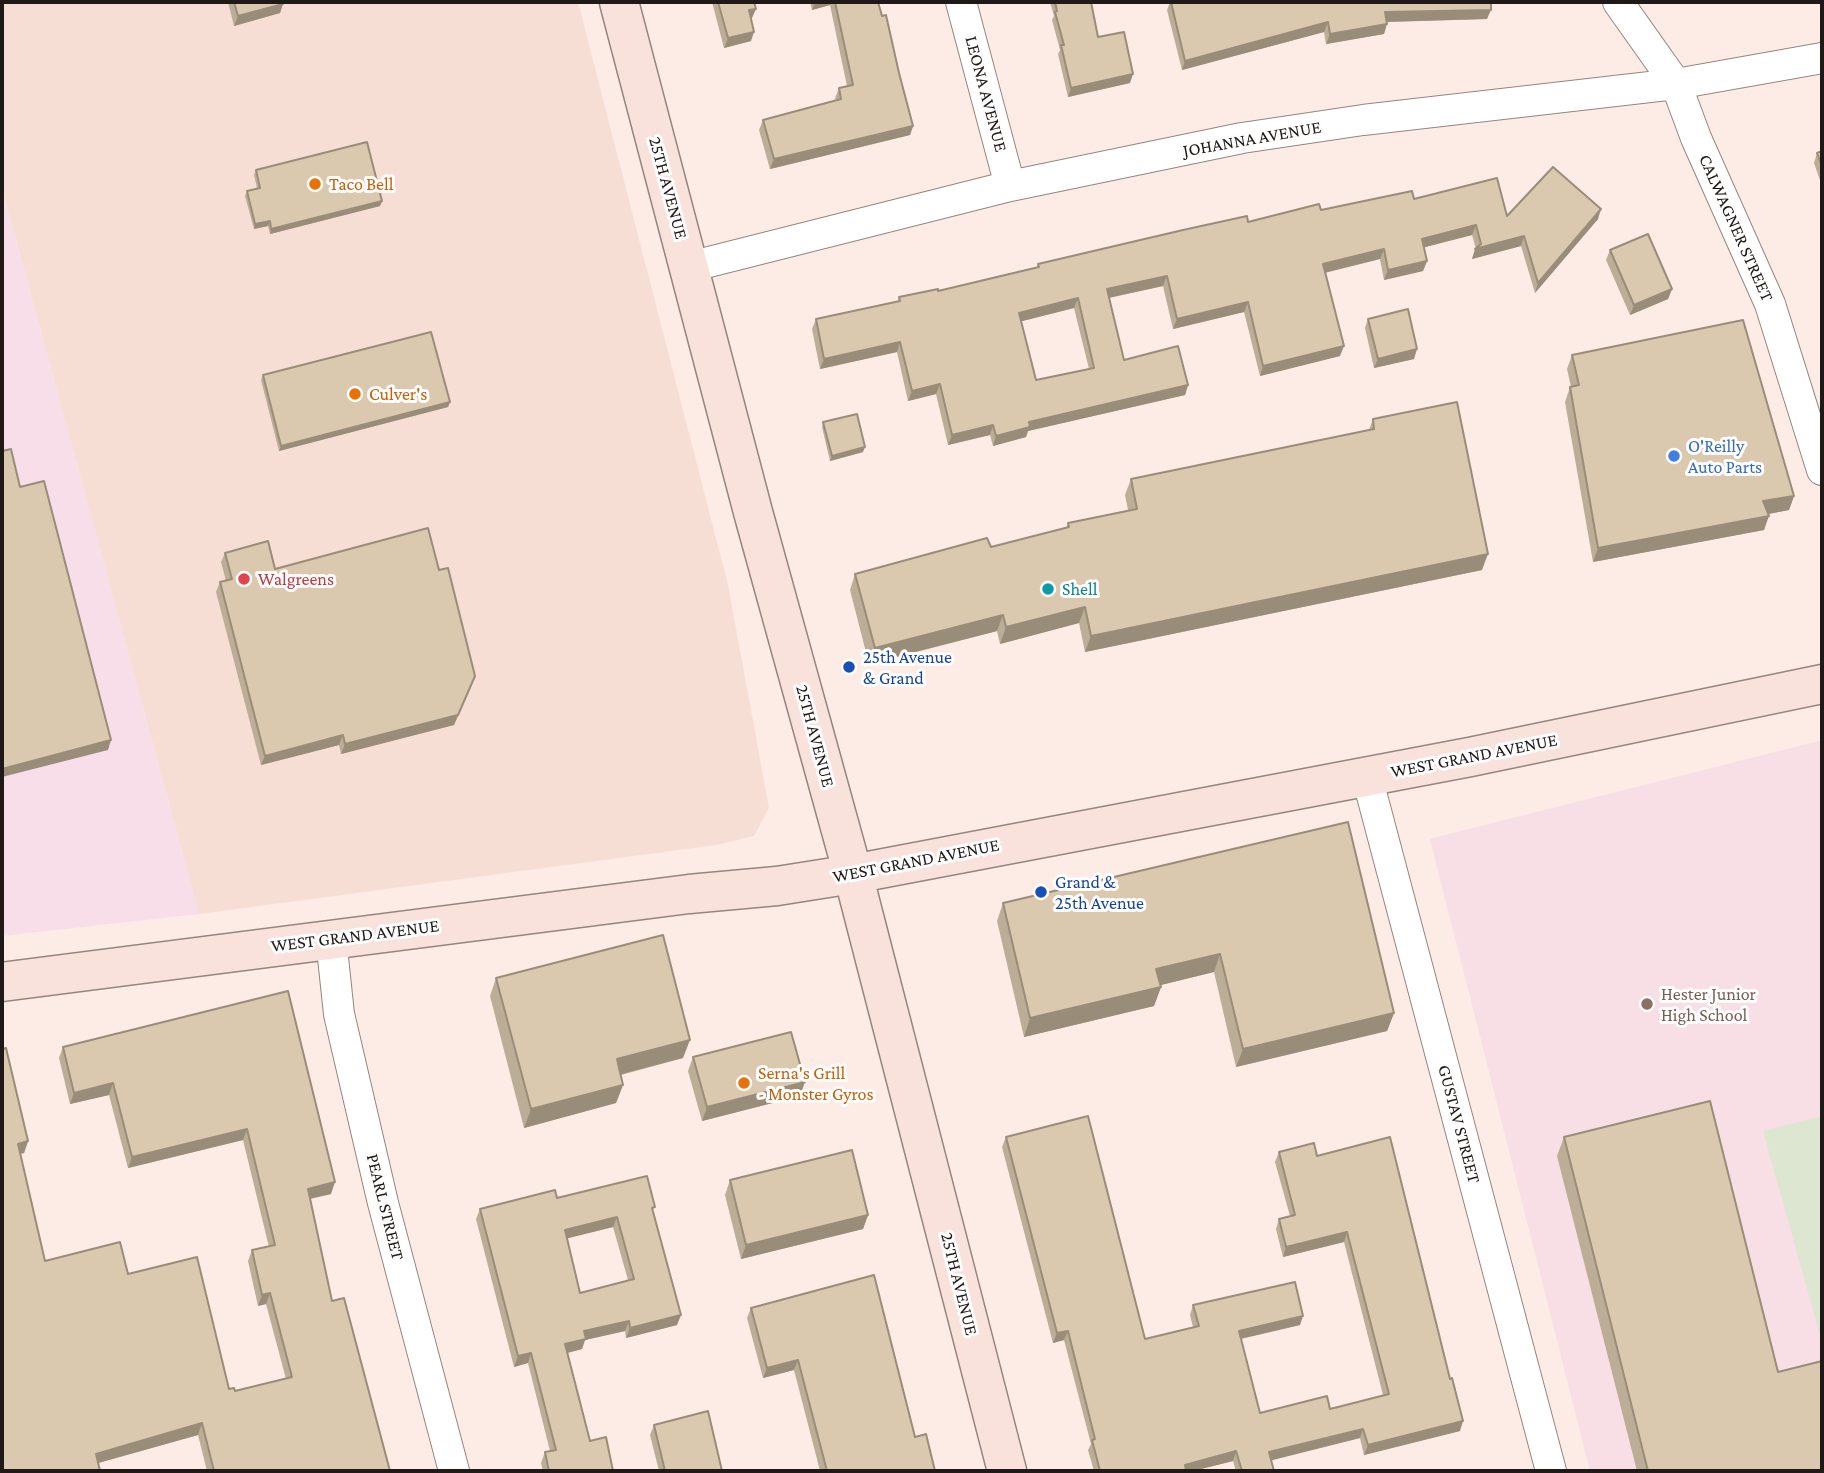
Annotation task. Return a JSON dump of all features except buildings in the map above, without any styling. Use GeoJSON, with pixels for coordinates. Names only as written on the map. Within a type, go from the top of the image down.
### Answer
{"type":"FeatureCollection","features":[{"type":"Feature","properties":{"kind":"main road","name":"25TH AVENUE"},"geometry":{"type":"LineString","coordinates":[[619,2],[853,874],[1007,1471]]}},
{"type":"Feature","properties":{"kind":"main road","name":"WEST GRAND AVENUE"},"geometry":{"type":"LineString","coordinates":[[2,982],[689,894],[777,886],[853,874],[1367,777],[1822,684]]}},
{"type":"Feature","properties":{"kind":"street","name":"LEONA AVENUE"},"geometry":{"type":"LineString","coordinates":[[961,2],[1010,186]]}},
{"type":"Feature","properties":{"kind":"street","name":"CALWAGNER STREET"},"geometry":{"type":"LineString","coordinates":[[1618,2],[1676,85],[1696,138],[1770,303],[1822,470]]}},
{"type":"Feature","properties":{"kind":"street","name":"JOHANNA AVENUE"},"geometry":{"type":"LineString","coordinates":[[689,267],[1010,186],[1242,138],[1363,120],[1676,85],[1822,58]]}},
{"type":"Feature","properties":{"kind":"street","name":"GUSTAV STREET"},"geometry":{"type":"LineString","coordinates":[[1367,777],[1551,1471]]}},
{"type":"Feature","properties":{"kind":"street","name":"PEARL STREET"},"geometry":{"type":"LineString","coordinates":[[331,939],[342,1027],[383,1203],[454,1471]]}},
{"type":"Feature","properties":{"kind":"shaded area"},"geometry":{"type":"Polygon","coordinates":[[[2,2],[578,2],[728,585],[769,808],[754,836],[716,845],[199,914],[2,188],[2,2]]]}},
{"type":"Feature","properties":{"kind":"shaded area"},"geometry":{"type":"Polygon","coordinates":[[[2,188],[199,914],[2,936],[2,188]]]}},
{"type":"Feature","properties":{"kind":"shaded area","name":"Hester Junior High School"},"geometry":{"type":"Polygon","coordinates":[[[1822,740],[1822,1471],[1590,1471],[1430,839],[1822,740]]]}},
{"type":"Feature","properties":{"kind":"green space"},"geometry":{"type":"Polygon","coordinates":[[[1822,1116],[1822,1342],[1763,1131],[1822,1116]]]}},
{"type":"Feature","properties":{"kind":"place","name":"Taco Bell"},"geometry":{"type":"Point","coordinates":[315,184]}},
{"type":"Feature","properties":{"kind":"place","name":"Culver's"},"geometry":{"type":"Point","coordinates":[355,394]}},
{"type":"Feature","properties":{"kind":"place","name":"O'Reilly Auto Parts"},"geometry":{"type":"Point","coordinates":[1674,456]}},
{"type":"Feature","properties":{"kind":"place","name":"Walgreens"},"geometry":{"type":"Point","coordinates":[244,579]}},
{"type":"Feature","properties":{"kind":"place","name":"Shell"},"geometry":{"type":"Point","coordinates":[1048,589]}},
{"type":"Feature","properties":{"kind":"place","name":"25th Avenue & Grand"},"geometry":{"type":"Point","coordinates":[849,667]}},
{"type":"Feature","properties":{"kind":"place","name":"Grand & 25th Avenue"},"geometry":{"type":"Point","coordinates":[1041,892]}},
{"type":"Feature","properties":{"kind":"place","name":"Hester Junior High School"},"geometry":{"type":"Point","coordinates":[1647,1004]}},
{"type":"Feature","properties":{"kind":"place","name":"Serna's Grill - Monster Gyros"},"geometry":{"type":"Point","coordinates":[744,1083]}}]}
